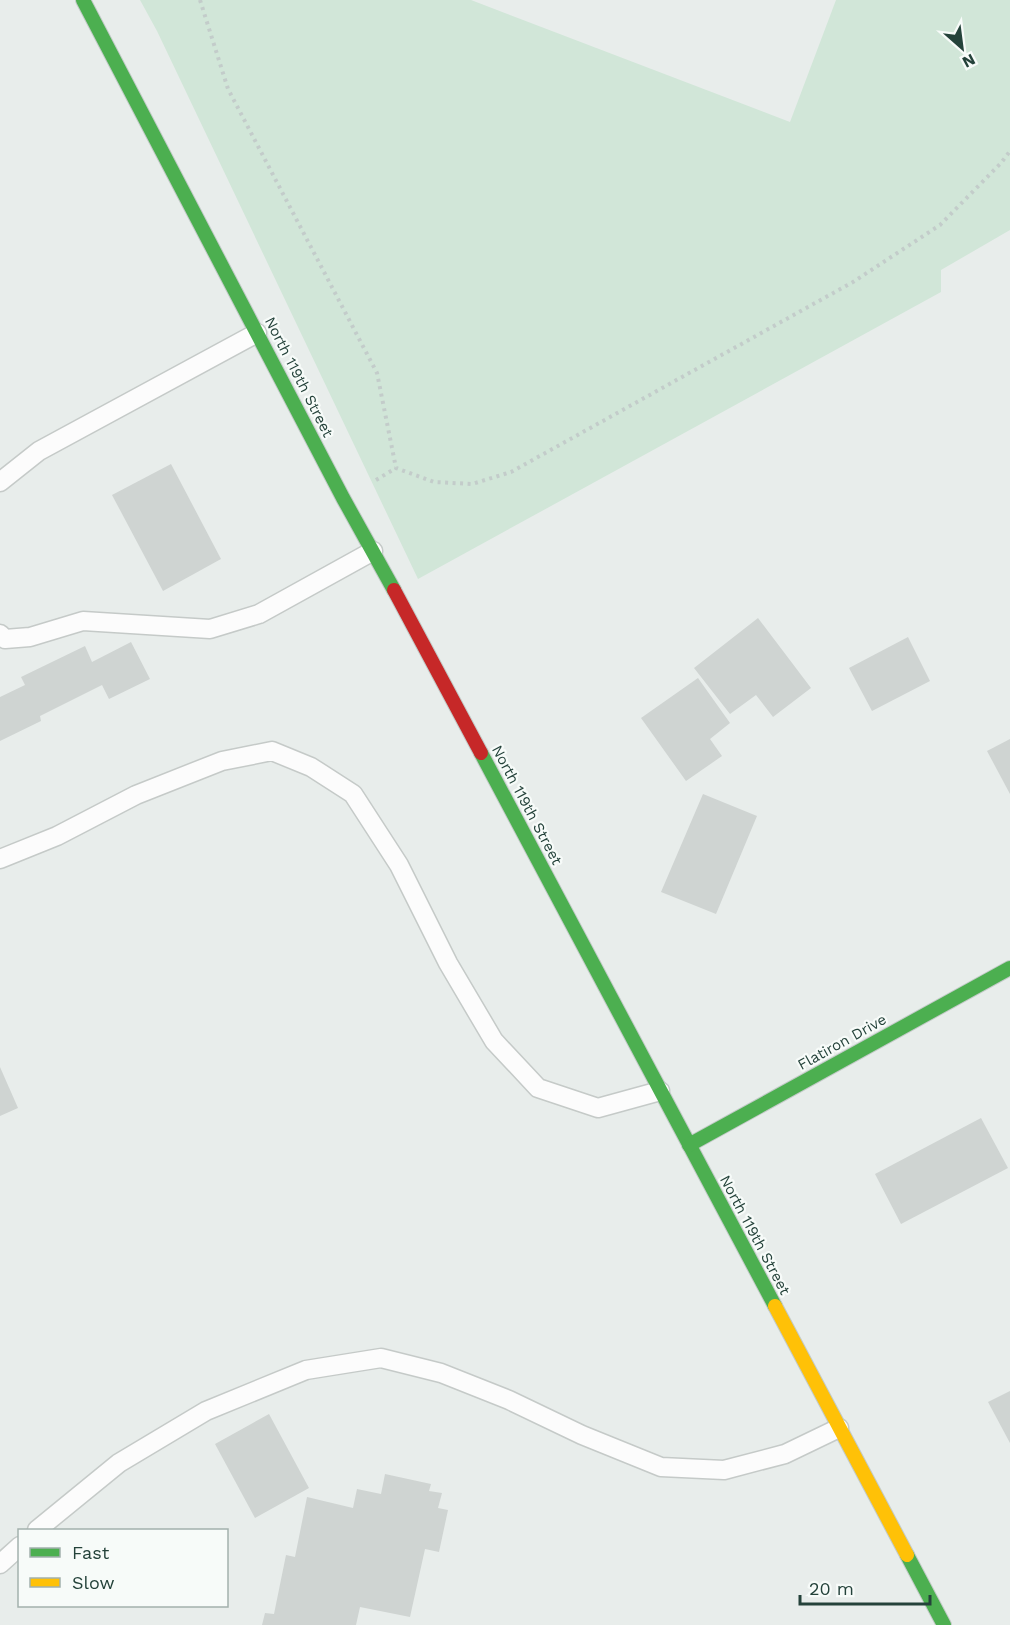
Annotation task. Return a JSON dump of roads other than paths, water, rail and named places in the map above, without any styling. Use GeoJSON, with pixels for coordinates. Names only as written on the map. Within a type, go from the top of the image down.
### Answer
{"type":"FeatureCollection","features":[{"type":"Feature","properties":{"kind":"street","name":"North 119th Street"},"geometry":{"type":"LineString","coordinates":[[83,0],[257,333],[944,1625]]}},
{"type":"Feature","properties":{"kind":"street","name":"Flatiron Drive"},"geometry":{"type":"LineString","coordinates":[[689,1145],[1010,968]]}},
{"type":"Feature","properties":{"kind":"lane"},"geometry":{"type":"LineString","coordinates":[[0,482],[39,451],[257,333]]}},
{"type":"Feature","properties":{"kind":"lane"},"geometry":{"type":"LineString","coordinates":[[0,634],[5,639],[30,637],[83,621],[210,629],[260,614],[373,551]]}},
{"type":"Feature","properties":{"kind":"lane"},"geometry":{"type":"LineString","coordinates":[[0,859],[57,836],[136,795],[222,761],[272,751],[311,767],[353,794],[399,865],[448,963],[494,1041],[538,1088],[598,1108],[660,1091]]}},
{"type":"Feature","properties":{"kind":"lane"},"geometry":{"type":"LineString","coordinates":[[38,1529],[119,1462],[206,1411],[306,1370],[381,1358],[441,1373],[661,1467],[724,1470],[785,1454],[839,1428]]}},
{"type":"Feature","properties":{"kind":"lane"},"geometry":{"type":"LineString","coordinates":[[0,1564],[18,1548]]}}]}
